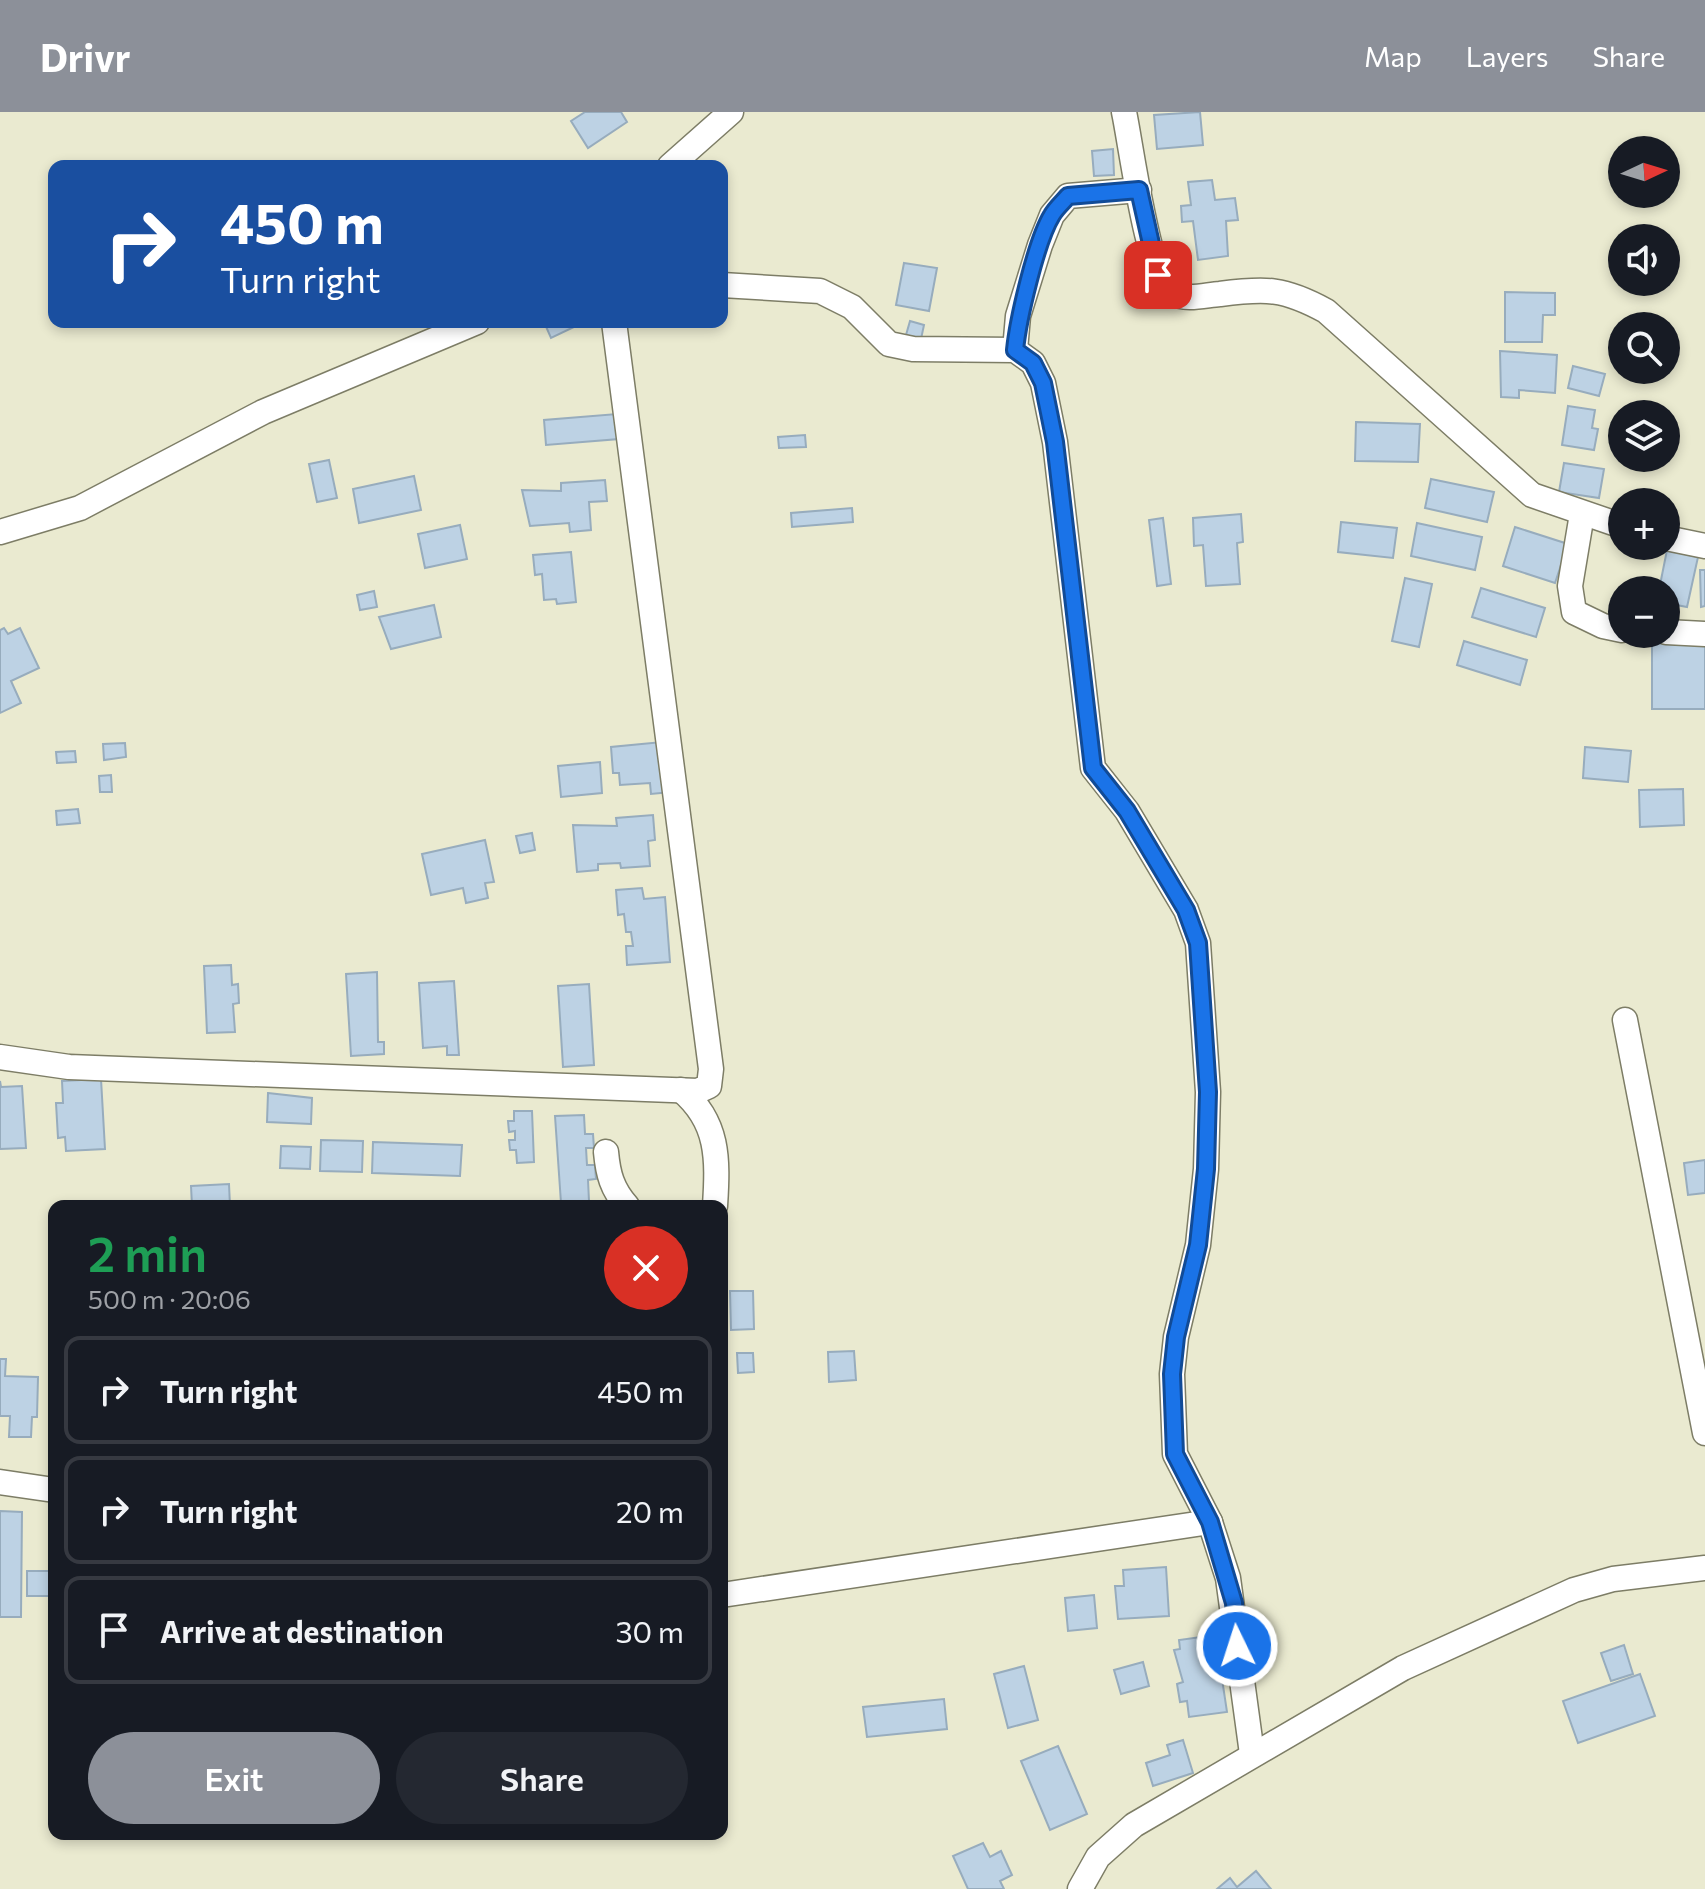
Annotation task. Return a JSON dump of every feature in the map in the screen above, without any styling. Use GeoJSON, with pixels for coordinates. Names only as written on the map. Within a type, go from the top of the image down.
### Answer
{"type":"FeatureCollection","features":[{"type":"Feature","properties":{"kind":"street"},"geometry":{"type":"LineString","coordinates":[[677,160],[731,112]]}},
{"type":"Feature","properties":{"kind":"street"},"geometry":{"type":"LineString","coordinates":[[1126,113],[1154,263],[1169,292],[1186,298],[1267,288],[1326,311],[1532,495],[1608,522]]}},
{"type":"Feature","properties":{"kind":"street"},"geometry":{"type":"LineString","coordinates":[[1015,350],[1018,316],[1052,215],[1068,196],[1139,190]]}},
{"type":"Feature","properties":{"kind":"street"},"geometry":{"type":"LineString","coordinates":[[728,285],[820,291],[852,307],[889,344],[913,349],[1015,350],[1033,363],[1043,383],[1055,442],[1093,768],[1127,811],[1186,910],[1198,943],[1208,1092],[1206,1169],[1198,1245],[1176,1337],[1172,1374],[1175,1454],[1210,1522],[1234,1603],[1252,1754]]}},
{"type":"Feature","properties":{"kind":"street"},"geometry":{"type":"LineString","coordinates":[[0,532],[80,508],[263,412],[463,328]]}},
{"type":"Feature","properties":{"kind":"street"},"geometry":{"type":"LineString","coordinates":[[0,1057],[69,1067],[681,1090],[705,1089],[709,1086],[711,1069],[615,328]]}},
{"type":"Feature","properties":{"kind":"street"},"geometry":{"type":"LineString","coordinates":[[1582,514],[1570,586],[1574,612],[1608,627]]}},
{"type":"Feature","properties":{"kind":"street"},"geometry":{"type":"LineString","coordinates":[[1680,541],[1705,546]]}},
{"type":"Feature","properties":{"kind":"street"},"geometry":{"type":"LineString","coordinates":[[1680,633],[1705,634]]}},
{"type":"Feature","properties":{"kind":"street"},"geometry":{"type":"LineString","coordinates":[[1625,1020],[1705,1433]]}},
{"type":"Feature","properties":{"kind":"street"},"geometry":{"type":"LineString","coordinates":[[681,1090],[702,1108],[714,1141],[715,1200]]}},
{"type":"Feature","properties":{"kind":"street"},"geometry":{"type":"LineString","coordinates":[[606,1152],[608,1174],[622,1200]]}},
{"type":"Feature","properties":{"kind":"street"},"geometry":{"type":"LineString","coordinates":[[0,1482],[48,1489]]}},
{"type":"Feature","properties":{"kind":"street"},"geometry":{"type":"LineString","coordinates":[[728,1594],[1210,1522]]}},
{"type":"Feature","properties":{"kind":"street"},"geometry":{"type":"LineString","coordinates":[[1080,1889],[1098,1857],[1134,1825],[1403,1668],[1574,1590],[1613,1579],[1705,1568]]}},
{"type":"Feature","properties":{"kind":"building"},"geometry":{"type":"Polygon","coordinates":[[[585,112],[621,112],[627,122],[588,148],[571,121],[585,112]]]}},
{"type":"Feature","properties":{"kind":"building"},"geometry":{"type":"Polygon","coordinates":[[[1200,112],[1203,145],[1157,149],[1154,115],[1200,112]]]}},
{"type":"Feature","properties":{"kind":"building"},"geometry":{"type":"Polygon","coordinates":[[[1113,149],[1114,175],[1094,176],[1092,151],[1113,149]]]}},
{"type":"Feature","properties":{"kind":"building"},"geometry":{"type":"Polygon","coordinates":[[[1212,180],[1215,200],[1235,198],[1238,220],[1226,221],[1228,256],[1198,260],[1193,221],[1182,222],[1181,206],[1191,205],[1188,182],[1212,180]]]}},
{"type":"Feature","properties":{"kind":"building"},"geometry":{"type":"Polygon","coordinates":[[[904,263],[937,268],[929,311],[896,305],[904,263]]]}},
{"type":"Feature","properties":{"kind":"building"},"geometry":{"type":"Polygon","coordinates":[[[1505,292],[1555,293],[1555,315],[1543,315],[1542,342],[1505,342],[1505,292]]]}},
{"type":"Feature","properties":{"kind":"building"},"geometry":{"type":"Polygon","coordinates":[[[910,321],[924,325],[921,339],[906,335],[910,321]]]}},
{"type":"Feature","properties":{"kind":"building"},"geometry":{"type":"Polygon","coordinates":[[[547,328],[572,328],[551,338],[547,328]]]}},
{"type":"Feature","properties":{"kind":"building"},"geometry":{"type":"Polygon","coordinates":[[[1500,351],[1557,355],[1555,393],[1519,390],[1519,398],[1501,397],[1500,351]]]}},
{"type":"Feature","properties":{"kind":"building"},"geometry":{"type":"Polygon","coordinates":[[[1573,366],[1605,374],[1599,396],[1568,388],[1573,366]]]}},
{"type":"Feature","properties":{"kind":"building"},"geometry":{"type":"Polygon","coordinates":[[[1568,406],[1595,410],[1592,428],[1598,429],[1594,450],[1562,445],[1568,406]]]}},
{"type":"Feature","properties":{"kind":"building"},"geometry":{"type":"Polygon","coordinates":[[[617,414],[619,439],[546,445],[544,420],[617,414]]]}},
{"type":"Feature","properties":{"kind":"building"},"geometry":{"type":"Polygon","coordinates":[[[1356,422],[1420,424],[1418,462],[1355,461],[1356,422]]]}},
{"type":"Feature","properties":{"kind":"building"},"geometry":{"type":"Polygon","coordinates":[[[805,435],[806,447],[779,448],[778,437],[805,435]]]}},
{"type":"Feature","properties":{"kind":"building"},"geometry":{"type":"Polygon","coordinates":[[[329,460],[337,498],[317,502],[309,464],[329,460]]]}},
{"type":"Feature","properties":{"kind":"building"},"geometry":{"type":"Polygon","coordinates":[[[1564,463],[1604,469],[1599,498],[1559,492],[1564,463]]]}},
{"type":"Feature","properties":{"kind":"building"},"geometry":{"type":"Polygon","coordinates":[[[414,476],[421,510],[359,523],[353,489],[414,476]]]}},
{"type":"Feature","properties":{"kind":"building"},"geometry":{"type":"Polygon","coordinates":[[[1431,479],[1494,492],[1487,522],[1425,508],[1431,479]]]}},
{"type":"Feature","properties":{"kind":"building"},"geometry":{"type":"Polygon","coordinates":[[[605,480],[607,501],[589,502],[591,530],[570,532],[569,523],[530,526],[522,490],[561,491],[561,483],[605,480]]]}},
{"type":"Feature","properties":{"kind":"building"},"geometry":{"type":"Polygon","coordinates":[[[852,508],[853,522],[792,527],[791,513],[852,508]]]}},
{"type":"Feature","properties":{"kind":"building"},"geometry":{"type":"Polygon","coordinates":[[[1241,514],[1243,542],[1237,543],[1240,584],[1206,586],[1203,545],[1194,546],[1193,518],[1241,514]]]}},
{"type":"Feature","properties":{"kind":"building"},"geometry":{"type":"Polygon","coordinates":[[[1163,518],[1171,584],[1157,586],[1149,520],[1163,518]]]}},
{"type":"Feature","properties":{"kind":"building"},"geometry":{"type":"Polygon","coordinates":[[[1341,522],[1397,528],[1393,558],[1338,552],[1341,522]]]}},
{"type":"Feature","properties":{"kind":"building"},"geometry":{"type":"Polygon","coordinates":[[[1417,523],[1482,537],[1475,570],[1411,556],[1417,523]]]}},
{"type":"Feature","properties":{"kind":"building"},"geometry":{"type":"Polygon","coordinates":[[[460,525],[467,559],[425,568],[418,534],[460,525]]]}},
{"type":"Feature","properties":{"kind":"building"},"geometry":{"type":"Polygon","coordinates":[[[1515,527],[1568,544],[1555,583],[1503,566],[1515,527]]]}},
{"type":"Feature","properties":{"kind":"building"},"geometry":{"type":"Polygon","coordinates":[[[571,552],[576,602],[557,604],[556,599],[544,600],[542,574],[535,575],[533,555],[571,552]]]}},
{"type":"Feature","properties":{"kind":"building"},"geometry":{"type":"Polygon","coordinates":[[[1680,553],[1698,557],[1687,607],[1680,606],[1680,576],[1662,576],[1665,560],[1680,560],[1680,553]]]}},
{"type":"Feature","properties":{"kind":"building"},"geometry":{"type":"Polygon","coordinates":[[[1700,570],[1705,570],[1705,606],[1701,607],[1700,570]]]}},
{"type":"Feature","properties":{"kind":"building"},"geometry":{"type":"Polygon","coordinates":[[[1405,578],[1432,584],[1419,647],[1392,641],[1405,578]]]}},
{"type":"Feature","properties":{"kind":"building"},"geometry":{"type":"Polygon","coordinates":[[[1481,588],[1545,608],[1536,637],[1472,617],[1481,588]]]}},
{"type":"Feature","properties":{"kind":"building"},"geometry":{"type":"Polygon","coordinates":[[[374,591],[377,607],[360,610],[357,595],[374,591]]]}},
{"type":"Feature","properties":{"kind":"building"},"geometry":{"type":"Polygon","coordinates":[[[434,605],[441,637],[391,649],[379,617],[434,605]]]}},
{"type":"Feature","properties":{"kind":"building"},"geometry":{"type":"Polygon","coordinates":[[[4,628],[8,634],[20,628],[39,668],[11,681],[21,703],[0,713],[0,630],[4,628]]]}},
{"type":"Feature","properties":{"kind":"building"},"geometry":{"type":"Polygon","coordinates":[[[1464,641],[1527,660],[1520,685],[1457,665],[1464,641]]]}},
{"type":"Feature","properties":{"kind":"building"},"geometry":{"type":"Polygon","coordinates":[[[1680,642],[1705,642],[1705,709],[1652,709],[1652,648],[1680,648],[1680,642]]]}},
{"type":"Feature","properties":{"kind":"building"},"geometry":{"type":"Polygon","coordinates":[[[662,742],[671,792],[651,794],[650,783],[620,785],[619,773],[613,773],[611,747],[662,742]]]}},
{"type":"Feature","properties":{"kind":"building"},"geometry":{"type":"Polygon","coordinates":[[[125,743],[126,757],[104,760],[103,744],[125,743]]]}},
{"type":"Feature","properties":{"kind":"building"},"geometry":{"type":"Polygon","coordinates":[[[1585,747],[1631,751],[1628,782],[1583,778],[1585,747]]]}},
{"type":"Feature","properties":{"kind":"building"},"geometry":{"type":"Polygon","coordinates":[[[75,751],[76,762],[57,763],[56,752],[75,751]]]}},
{"type":"Feature","properties":{"kind":"building"},"geometry":{"type":"Polygon","coordinates":[[[600,762],[602,793],[561,797],[558,766],[600,762]]]}},
{"type":"Feature","properties":{"kind":"building"},"geometry":{"type":"Polygon","coordinates":[[[111,775],[112,792],[100,792],[99,776],[111,775]]]}},
{"type":"Feature","properties":{"kind":"building"},"geometry":{"type":"Polygon","coordinates":[[[1683,789],[1684,825],[1640,827],[1639,790],[1683,789]]]}},
{"type":"Feature","properties":{"kind":"building"},"geometry":{"type":"Polygon","coordinates":[[[78,809],[80,823],[57,825],[56,811],[78,809]]]}},
{"type":"Feature","properties":{"kind":"building"},"geometry":{"type":"Polygon","coordinates":[[[653,815],[655,840],[648,841],[650,866],[621,868],[620,863],[598,864],[598,870],[577,872],[573,825],[617,826],[616,818],[653,815]]]}},
{"type":"Feature","properties":{"kind":"building"},"geometry":{"type":"Polygon","coordinates":[[[532,833],[535,850],[520,853],[516,836],[532,833]]]}},
{"type":"Feature","properties":{"kind":"building"},"geometry":{"type":"Polygon","coordinates":[[[485,840],[494,882],[485,883],[488,898],[466,903],[463,888],[431,895],[422,854],[485,840]]]}},
{"type":"Feature","properties":{"kind":"building"},"geometry":{"type":"Polygon","coordinates":[[[642,888],[644,899],[665,897],[670,962],[627,965],[626,946],[633,946],[631,932],[626,932],[624,914],[618,915],[616,890],[642,888]]]}},
{"type":"Feature","properties":{"kind":"building"},"geometry":{"type":"Polygon","coordinates":[[[231,965],[232,985],[238,984],[239,1003],[233,1004],[235,1032],[207,1033],[204,966],[231,965]]]}},
{"type":"Feature","properties":{"kind":"building"},"geometry":{"type":"Polygon","coordinates":[[[377,972],[378,1042],[384,1042],[384,1054],[351,1056],[346,974],[377,972]]]}},
{"type":"Feature","properties":{"kind":"building"},"geometry":{"type":"Polygon","coordinates":[[[454,981],[459,1055],[447,1055],[447,1046],[423,1048],[419,983],[454,981]]]}},
{"type":"Feature","properties":{"kind":"building"},"geometry":{"type":"Polygon","coordinates":[[[589,984],[594,1065],[563,1067],[558,986],[589,984]]]}},
{"type":"Feature","properties":{"kind":"building"},"geometry":{"type":"Polygon","coordinates":[[[101,1079],[105,1149],[66,1151],[65,1137],[58,1138],[56,1103],[63,1103],[62,1081],[101,1079]]]}},
{"type":"Feature","properties":{"kind":"building"},"geometry":{"type":"Polygon","coordinates":[[[0,1081],[1,1087],[22,1086],[26,1148],[0,1149],[0,1081]]]}},
{"type":"Feature","properties":{"kind":"building"},"geometry":{"type":"Polygon","coordinates":[[[268,1093],[312,1098],[311,1124],[267,1122],[268,1093]]]}},
{"type":"Feature","properties":{"kind":"building"},"geometry":{"type":"Polygon","coordinates":[[[514,1111],[532,1111],[534,1162],[517,1163],[516,1150],[510,1150],[509,1140],[515,1140],[515,1131],[509,1132],[508,1121],[514,1121],[514,1111]]]}},
{"type":"Feature","properties":{"kind":"building"},"geometry":{"type":"Polygon","coordinates":[[[584,1115],[585,1134],[593,1134],[594,1148],[586,1148],[587,1165],[595,1165],[596,1179],[588,1180],[589,1200],[561,1200],[555,1116],[584,1115]]]}},
{"type":"Feature","properties":{"kind":"building"},"geometry":{"type":"Polygon","coordinates":[[[321,1140],[363,1141],[362,1172],[320,1171],[321,1140]]]}},
{"type":"Feature","properties":{"kind":"building"},"geometry":{"type":"Polygon","coordinates":[[[373,1142],[462,1145],[460,1176],[372,1173],[373,1142]]]}},
{"type":"Feature","properties":{"kind":"building"},"geometry":{"type":"Polygon","coordinates":[[[281,1146],[311,1147],[310,1169],[280,1168],[281,1146]]]}},
{"type":"Feature","properties":{"kind":"building"},"geometry":{"type":"Polygon","coordinates":[[[1705,1160],[1705,1193],[1688,1195],[1684,1163],[1705,1160]]]}},
{"type":"Feature","properties":{"kind":"building"},"geometry":{"type":"Polygon","coordinates":[[[229,1184],[230,1200],[192,1200],[191,1186],[229,1184]]]}},
{"type":"Feature","properties":{"kind":"building"},"geometry":{"type":"Polygon","coordinates":[[[730,1291],[753,1291],[754,1329],[731,1330],[730,1291]]]}},
{"type":"Feature","properties":{"kind":"building"},"geometry":{"type":"Polygon","coordinates":[[[854,1351],[856,1380],[829,1382],[828,1352],[854,1351]]]}},
{"type":"Feature","properties":{"kind":"building"},"geometry":{"type":"Polygon","coordinates":[[[737,1353],[753,1353],[754,1372],[738,1373],[737,1353]]]}},
{"type":"Feature","properties":{"kind":"building"},"geometry":{"type":"Polygon","coordinates":[[[0,1359],[6,1359],[5,1376],[38,1377],[37,1417],[32,1417],[31,1437],[9,1437],[10,1416],[0,1416],[0,1359]]]}},
{"type":"Feature","properties":{"kind":"building"},"geometry":{"type":"Polygon","coordinates":[[[0,1511],[22,1512],[21,1617],[0,1617],[0,1511]]]}},
{"type":"Feature","properties":{"kind":"building"},"geometry":{"type":"Polygon","coordinates":[[[1166,1567],[1169,1616],[1118,1619],[1115,1586],[1124,1586],[1123,1570],[1166,1567]]]}},
{"type":"Feature","properties":{"kind":"building"},"geometry":{"type":"Polygon","coordinates":[[[27,1571],[48,1571],[48,1596],[27,1596],[27,1571]]]}},
{"type":"Feature","properties":{"kind":"building"},"geometry":{"type":"Polygon","coordinates":[[[1094,1595],[1097,1628],[1068,1631],[1065,1598],[1094,1595]]]}},
{"type":"Feature","properties":{"kind":"building"},"geometry":{"type":"Polygon","coordinates":[[[1216,1635],[1218,1651],[1209,1652],[1212,1674],[1221,1672],[1227,1712],[1189,1717],[1187,1701],[1180,1702],[1177,1684],[1183,1682],[1174,1650],[1180,1649],[1179,1640],[1216,1635]]]}},
{"type":"Feature","properties":{"kind":"building"},"geometry":{"type":"Polygon","coordinates":[[[1624,1645],[1633,1674],[1611,1681],[1601,1653],[1624,1645]]]}},
{"type":"Feature","properties":{"kind":"building"},"geometry":{"type":"Polygon","coordinates":[[[1143,1662],[1149,1686],[1121,1694],[1114,1670],[1143,1662]]]}},
{"type":"Feature","properties":{"kind":"building"},"geometry":{"type":"Polygon","coordinates":[[[1024,1666],[1038,1720],[1008,1728],[994,1674],[1024,1666]]]}},
{"type":"Feature","properties":{"kind":"building"},"geometry":{"type":"Polygon","coordinates":[[[1640,1674],[1655,1716],[1578,1743],[1563,1701],[1640,1674]]]}},
{"type":"Feature","properties":{"kind":"building"},"geometry":{"type":"Polygon","coordinates":[[[944,1699],[947,1729],[867,1737],[863,1707],[944,1699]]]}},
{"type":"Feature","properties":{"kind":"building"},"geometry":{"type":"Polygon","coordinates":[[[1183,1740],[1193,1773],[1153,1786],[1146,1763],[1170,1755],[1167,1745],[1183,1740]]]}},
{"type":"Feature","properties":{"kind":"building"},"geometry":{"type":"Polygon","coordinates":[[[1058,1746],[1087,1814],[1050,1830],[1021,1761],[1058,1746]]]}},
{"type":"Feature","properties":{"kind":"building"},"geometry":{"type":"Polygon","coordinates":[[[983,1843],[990,1857],[1001,1851],[1012,1875],[1000,1881],[1004,1889],[968,1889],[953,1856],[983,1843]]]}},
{"type":"Feature","properties":{"kind":"building"},"geometry":{"type":"Polygon","coordinates":[[[1256,1871],[1271,1889],[1217,1889],[1230,1878],[1237,1887],[1256,1871]]]}},
{"type":"Feature","properties":{"kind":"route"},"geometry":{"type":"LineString","coordinates":[[1158,275],[1139,190],[1068,196],[1052,215],[1040,245],[1030,286],[1018,316],[1015,350],[1033,363],[1043,383],[1055,442],[1093,768],[1127,811],[1186,910],[1198,943],[1208,1092],[1206,1169],[1198,1245],[1176,1337],[1172,1374],[1175,1454],[1210,1522],[1234,1603],[1237,1646]]}}]}
